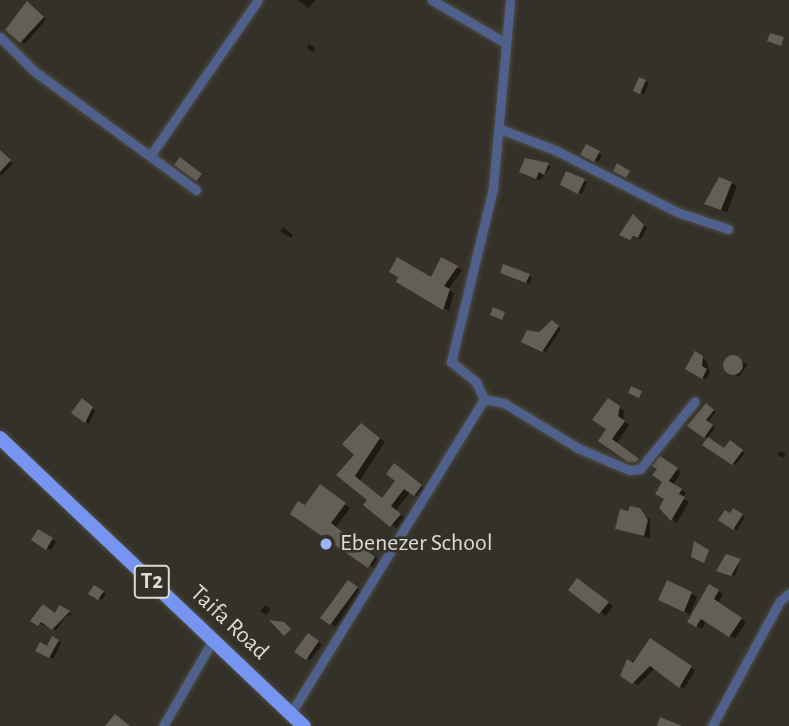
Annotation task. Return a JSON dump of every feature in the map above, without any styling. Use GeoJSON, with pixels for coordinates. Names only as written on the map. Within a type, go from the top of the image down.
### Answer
{"type":"FeatureCollection","features":[{"type":"Feature","properties":{"kind":"highway","name":"Taifa Road"},"geometry":{"type":"LineString","coordinates":[[0,438],[304,726]]}},
{"type":"Feature","properties":{"kind":"street"},"geometry":{"type":"LineString","coordinates":[[150,156],[258,0]]}},
{"type":"Feature","properties":{"kind":"street"},"geometry":{"type":"LineString","coordinates":[[432,0],[506,43]]}},
{"type":"Feature","properties":{"kind":"street"},"geometry":{"type":"LineString","coordinates":[[484,399],[476,382],[451,362],[494,188],[510,0]]}},
{"type":"Feature","properties":{"kind":"street"},"geometry":{"type":"LineString","coordinates":[[0,37],[34,71],[196,190]]}},
{"type":"Feature","properties":{"kind":"street"},"geometry":{"type":"LineString","coordinates":[[500,130],[555,149],[677,212],[728,229]]}},
{"type":"Feature","properties":{"kind":"street"},"geometry":{"type":"LineString","coordinates":[[484,399],[504,403],[578,448],[629,470],[640,469],[695,401]]}},
{"type":"Feature","properties":{"kind":"street"},"geometry":{"type":"LineString","coordinates":[[291,713],[484,399]]}},
{"type":"Feature","properties":{"kind":"street"},"geometry":{"type":"LineString","coordinates":[[712,726],[788,591]]}},
{"type":"Feature","properties":{"kind":"street"},"geometry":{"type":"LineString","coordinates":[[163,726],[214,638]]}},
{"type":"Feature","properties":{"kind":"building"},"geometry":{"type":"Polygon","coordinates":[[[27,1],[44,17],[20,43],[5,30],[27,1]]]}},
{"type":"Feature","properties":{"kind":"building"},"geometry":{"type":"Polygon","coordinates":[[[770,33],[784,37],[781,46],[767,41],[770,33]]]}},
{"type":"Feature","properties":{"kind":"building"},"geometry":{"type":"Polygon","coordinates":[[[639,77],[646,80],[640,94],[633,91],[639,77]]]}},
{"type":"Feature","properties":{"kind":"building"},"geometry":{"type":"Polygon","coordinates":[[[586,144],[600,151],[594,162],[580,155],[586,144]]]}},
{"type":"Feature","properties":{"kind":"building"},"geometry":{"type":"Polygon","coordinates":[[[0,150],[11,160],[0,172],[0,150]]]}},
{"type":"Feature","properties":{"kind":"building"},"geometry":{"type":"Polygon","coordinates":[[[180,157],[202,174],[196,181],[174,165],[180,157]]]}},
{"type":"Feature","properties":{"kind":"building"},"geometry":{"type":"Polygon","coordinates":[[[525,158],[549,163],[544,175],[539,172],[536,179],[519,172],[525,158]]]}},
{"type":"Feature","properties":{"kind":"building"},"geometry":{"type":"Polygon","coordinates":[[[617,163],[630,171],[626,178],[613,171],[617,163]]]}},
{"type":"Feature","properties":{"kind":"building"},"geometry":{"type":"Polygon","coordinates":[[[566,171],[585,179],[578,194],[560,185],[566,171]]]}},
{"type":"Feature","properties":{"kind":"building"},"geometry":{"type":"Polygon","coordinates":[[[719,177],[732,182],[721,210],[704,204],[719,177]]]}},
{"type":"Feature","properties":{"kind":"building"},"geometry":{"type":"Polygon","coordinates":[[[633,214],[644,225],[638,238],[633,236],[630,240],[619,235],[633,214]]]}},
{"type":"Feature","properties":{"kind":"building"},"geometry":{"type":"Polygon","coordinates":[[[397,257],[431,277],[441,257],[458,266],[444,286],[450,289],[443,310],[396,282],[398,277],[389,272],[397,257]]]}},
{"type":"Feature","properties":{"kind":"building"},"geometry":{"type":"Polygon","coordinates":[[[503,264],[530,274],[526,283],[500,273],[503,264]]]}},
{"type":"Feature","properties":{"kind":"building"},"geometry":{"type":"Polygon","coordinates":[[[493,307],[505,312],[502,320],[490,315],[493,307]]]}},
{"type":"Feature","properties":{"kind":"building"},"geometry":{"type":"Polygon","coordinates":[[[552,320],[559,326],[542,352],[521,342],[527,330],[539,332],[552,320]]]}},
{"type":"Feature","properties":{"kind":"building"},"geometry":{"type":"Polygon","coordinates":[[[695,351],[703,356],[702,366],[707,369],[702,379],[685,369],[695,351]]]}},
{"type":"Feature","properties":{"kind":"building"},"geometry":{"type":"Polygon","coordinates":[[[733,355],[740,358],[743,365],[740,372],[733,375],[726,372],[723,365],[726,358],[733,355]]]}},
{"type":"Feature","properties":{"kind":"building"},"geometry":{"type":"Polygon","coordinates":[[[631,386],[642,391],[639,398],[628,393],[631,386]]]}},
{"type":"Feature","properties":{"kind":"building"},"geometry":{"type":"Polygon","coordinates":[[[82,398],[93,407],[85,423],[71,413],[82,398]]]}},
{"type":"Feature","properties":{"kind":"building"},"geometry":{"type":"Polygon","coordinates":[[[608,398],[620,406],[618,416],[625,421],[612,439],[639,459],[636,462],[628,462],[598,441],[606,429],[592,420],[608,398]]]}},
{"type":"Feature","properties":{"kind":"building"},"geometry":{"type":"Polygon","coordinates":[[[706,403],[714,410],[706,420],[713,425],[704,438],[687,426],[706,403]]]}},
{"type":"Feature","properties":{"kind":"building"},"geometry":{"type":"Polygon","coordinates":[[[361,423],[380,438],[355,476],[382,498],[395,481],[386,474],[394,463],[422,485],[414,496],[404,489],[391,506],[401,514],[390,527],[363,505],[367,500],[336,475],[354,455],[342,444],[361,423]]]}},
{"type":"Feature","properties":{"kind":"building"},"geometry":{"type":"Polygon","coordinates":[[[708,437],[724,448],[730,440],[743,450],[732,465],[702,445],[708,437]]]}},
{"type":"Feature","properties":{"kind":"building"},"geometry":{"type":"Polygon","coordinates":[[[660,456],[678,468],[669,481],[682,489],[679,494],[685,497],[671,521],[659,508],[664,499],[655,494],[662,482],[652,475],[657,469],[652,466],[660,456]]]}},
{"type":"Feature","properties":{"kind":"building"},"geometry":{"type":"Polygon","coordinates":[[[320,484],[346,503],[331,523],[375,557],[368,568],[290,514],[298,501],[305,505],[320,484]]]}},
{"type":"Feature","properties":{"kind":"building"},"geometry":{"type":"Polygon","coordinates":[[[630,506],[640,508],[648,520],[644,536],[615,529],[620,509],[628,511],[630,506]]]}},
{"type":"Feature","properties":{"kind":"building"},"geometry":{"type":"Polygon","coordinates":[[[733,508],[743,514],[733,530],[718,520],[725,510],[730,513],[733,508]]]}},
{"type":"Feature","properties":{"kind":"building"},"geometry":{"type":"Polygon","coordinates":[[[38,529],[53,538],[46,550],[31,540],[38,529]]]}},
{"type":"Feature","properties":{"kind":"building"},"geometry":{"type":"Polygon","coordinates":[[[694,541],[709,550],[704,563],[691,557],[694,541]]]}},
{"type":"Feature","properties":{"kind":"building"},"geometry":{"type":"Polygon","coordinates":[[[726,554],[741,559],[731,576],[716,571],[726,554]]]}},
{"type":"Feature","properties":{"kind":"building"},"geometry":{"type":"Polygon","coordinates":[[[577,578],[609,602],[599,614],[568,590],[577,578]]]}},
{"type":"Feature","properties":{"kind":"building"},"geometry":{"type":"Polygon","coordinates":[[[348,580],[358,587],[330,625],[320,618],[348,580]]]}},
{"type":"Feature","properties":{"kind":"building"},"geometry":{"type":"Polygon","coordinates":[[[667,580],[692,592],[684,612],[658,600],[667,580]]]}},
{"type":"Feature","properties":{"kind":"building"},"geometry":{"type":"Polygon","coordinates":[[[709,584],[719,590],[714,599],[742,618],[729,637],[701,619],[696,627],[687,622],[709,584]]]}},
{"type":"Feature","properties":{"kind":"building"},"geometry":{"type":"Polygon","coordinates":[[[94,585],[104,591],[98,600],[88,594],[94,585]]]}},
{"type":"Feature","properties":{"kind":"building"},"geometry":{"type":"Polygon","coordinates":[[[43,604],[55,613],[59,605],[70,611],[52,630],[41,622],[38,626],[30,621],[43,604]]]}},
{"type":"Feature","properties":{"kind":"building"},"geometry":{"type":"Polygon","coordinates":[[[269,620],[284,622],[291,629],[284,636],[269,620]]]}},
{"type":"Feature","properties":{"kind":"building"},"geometry":{"type":"Polygon","coordinates":[[[308,633],[319,641],[306,660],[294,652],[308,633]]]}},
{"type":"Feature","properties":{"kind":"building"},"geometry":{"type":"Polygon","coordinates":[[[52,636],[59,640],[49,658],[35,651],[40,642],[47,646],[52,636]]]}},
{"type":"Feature","properties":{"kind":"building"},"geometry":{"type":"Polygon","coordinates":[[[650,638],[692,666],[679,688],[650,666],[632,684],[620,676],[627,659],[633,663],[650,638]]]}},
{"type":"Feature","properties":{"kind":"building"},"geometry":{"type":"Polygon","coordinates":[[[115,714],[130,726],[105,726],[115,714]]]}},
{"type":"Feature","properties":{"kind":"building"},"geometry":{"type":"Polygon","coordinates":[[[660,717],[682,726],[657,726],[660,717]]]}},
{"type":"Feature","properties":{"kind":"place","name":"Ebenezer School"},"geometry":{"type":"Point","coordinates":[326,544]}}]}
